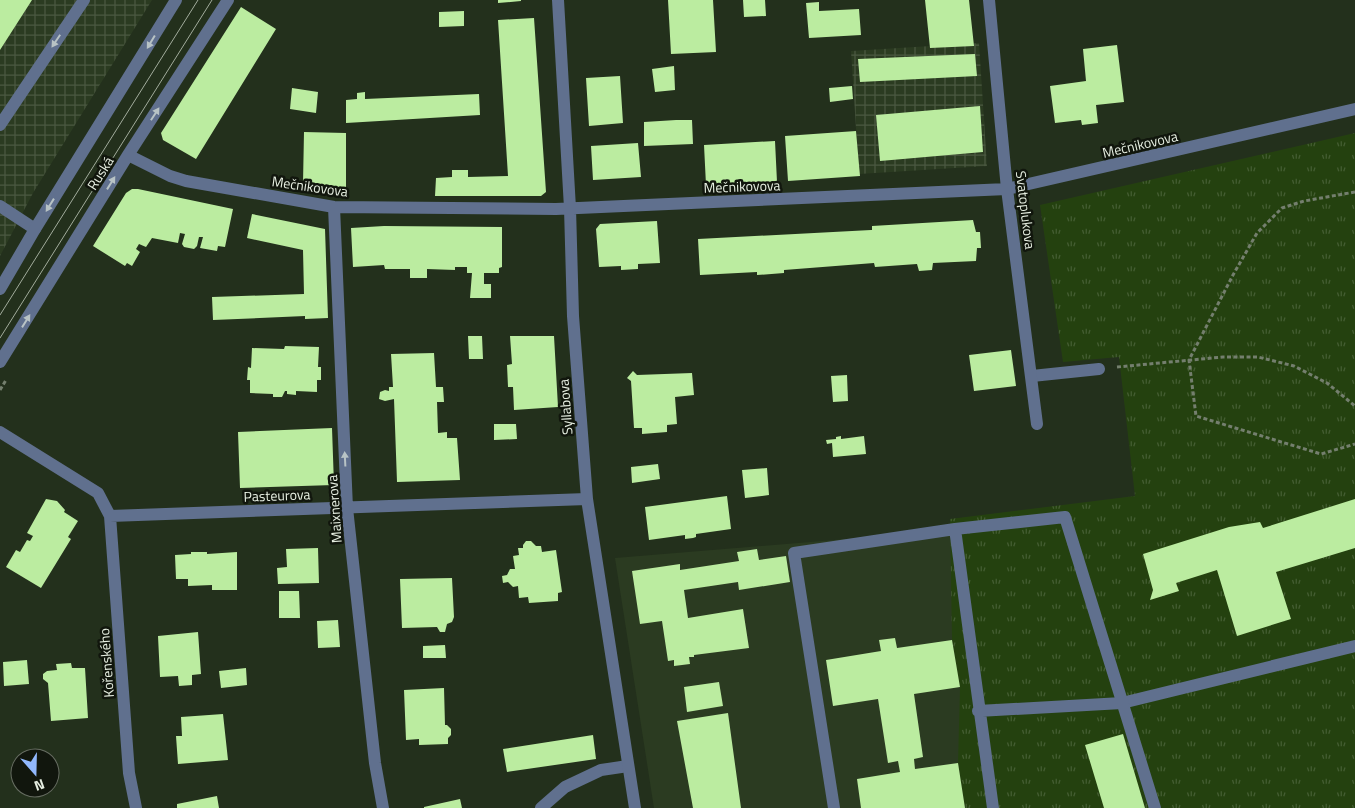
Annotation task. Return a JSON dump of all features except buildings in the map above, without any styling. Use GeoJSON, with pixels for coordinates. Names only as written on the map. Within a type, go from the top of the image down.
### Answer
{"type":"FeatureCollection","features":[{"type":"Feature","properties":{"kind":"street"},"geometry":{"type":"LineString","coordinates":[[0,125],[84,0]]}},
{"type":"Feature","properties":{"kind":"street","name":"Ruská"},"geometry":{"type":"LineString","coordinates":[[0,289],[176,0]]}},
{"type":"Feature","properties":{"kind":"street","name":"Ruská"},"geometry":{"type":"LineString","coordinates":[[0,362],[128,155],[228,0]]}},
{"type":"Feature","properties":{"kind":"street","name":"Syllabova"},"geometry":{"type":"LineString","coordinates":[[558,0],[570,208],[573,316],[587,499],[635,808]]}},
{"type":"Feature","properties":{"kind":"street","name":"Svatoplukova"},"geometry":{"type":"LineString","coordinates":[[989,0],[1007,189],[1037,424]]}},
{"type":"Feature","properties":{"kind":"street","name":"Mečnikovova"},"geometry":{"type":"LineString","coordinates":[[128,155],[170,176],[334,207],[570,208],[1007,189],[1355,109]]}},
{"type":"Feature","properties":{"kind":"street"},"geometry":{"type":"LineString","coordinates":[[0,206],[35,229]]}},
{"type":"Feature","properties":{"kind":"street","name":"Maixnerova"},"geometry":{"type":"LineString","coordinates":[[334,207],[347,508],[374,763],[383,808]]}},
{"type":"Feature","properties":{"kind":"street"},"geometry":{"type":"LineString","coordinates":[[1032,376],[1099,369]]}},
{"type":"Feature","properties":{"kind":"street"},"geometry":{"type":"LineString","coordinates":[[0,432],[98,493],[110,516]]}},
{"type":"Feature","properties":{"kind":"street","name":"Pasteurova"},"geometry":{"type":"LineString","coordinates":[[110,516],[587,499]]}},
{"type":"Feature","properties":{"kind":"street","name":"Kořenského"},"geometry":{"type":"LineString","coordinates":[[110,516],[128,773],[136,808]]}},
{"type":"Feature","properties":{"kind":"street"},"geometry":{"type":"LineString","coordinates":[[834,808],[794,553],[955,529],[1065,518],[1155,808]]}},
{"type":"Feature","properties":{"kind":"street"},"geometry":{"type":"LineString","coordinates":[[955,529],[978,711],[993,808]]}},
{"type":"Feature","properties":{"kind":"street"},"geometry":{"type":"LineString","coordinates":[[978,711],[1122,703],[1355,646]]}},
{"type":"Feature","properties":{"kind":"street"},"geometry":{"type":"LineString","coordinates":[[541,808],[565,787],[601,770],[628,766]]}},
{"type":"Feature","properties":{"kind":"path"},"geometry":{"type":"LineString","coordinates":[[1355,192],[1304,201],[1282,208],[1257,233],[1189,360],[1196,416],[1321,454],[1355,444]]}},
{"type":"Feature","properties":{"kind":"path"},"geometry":{"type":"LineString","coordinates":[[1099,369],[1189,360],[1258,356],[1294,366],[1327,383],[1355,406]]}},
{"type":"Feature","properties":{"kind":"shaded area"},"geometry":{"type":"Polygon","coordinates":[[[0,0],[152,0],[33,193],[0,256],[0,0]]]}},
{"type":"Feature","properties":{"kind":"shaded area"},"geometry":{"type":"Polygon","coordinates":[[[979,43],[987,166],[859,174],[851,51],[979,43]]]}},
{"type":"Feature","properties":{"kind":"shaded area"},"geometry":{"type":"Polygon","coordinates":[[[1065,521],[1152,808],[654,808],[615,558],[1065,521]]]}},
{"type":"Feature","properties":{"kind":"green space"},"geometry":{"type":"Polygon","coordinates":[[[1355,133],[1355,808],[965,808],[958,762],[960,688],[952,639],[950,519],[1135,496],[1119,357],[1063,362],[1040,205],[1355,133]]]}},
{"type":"Feature","properties":{"kind":"tram line"},"geometry":{"type":"LineString","coordinates":[[0,315],[198,0]]}},
{"type":"Feature","properties":{"kind":"tram line"},"geometry":{"type":"LineString","coordinates":[[0,338],[212,0]]}}]}
